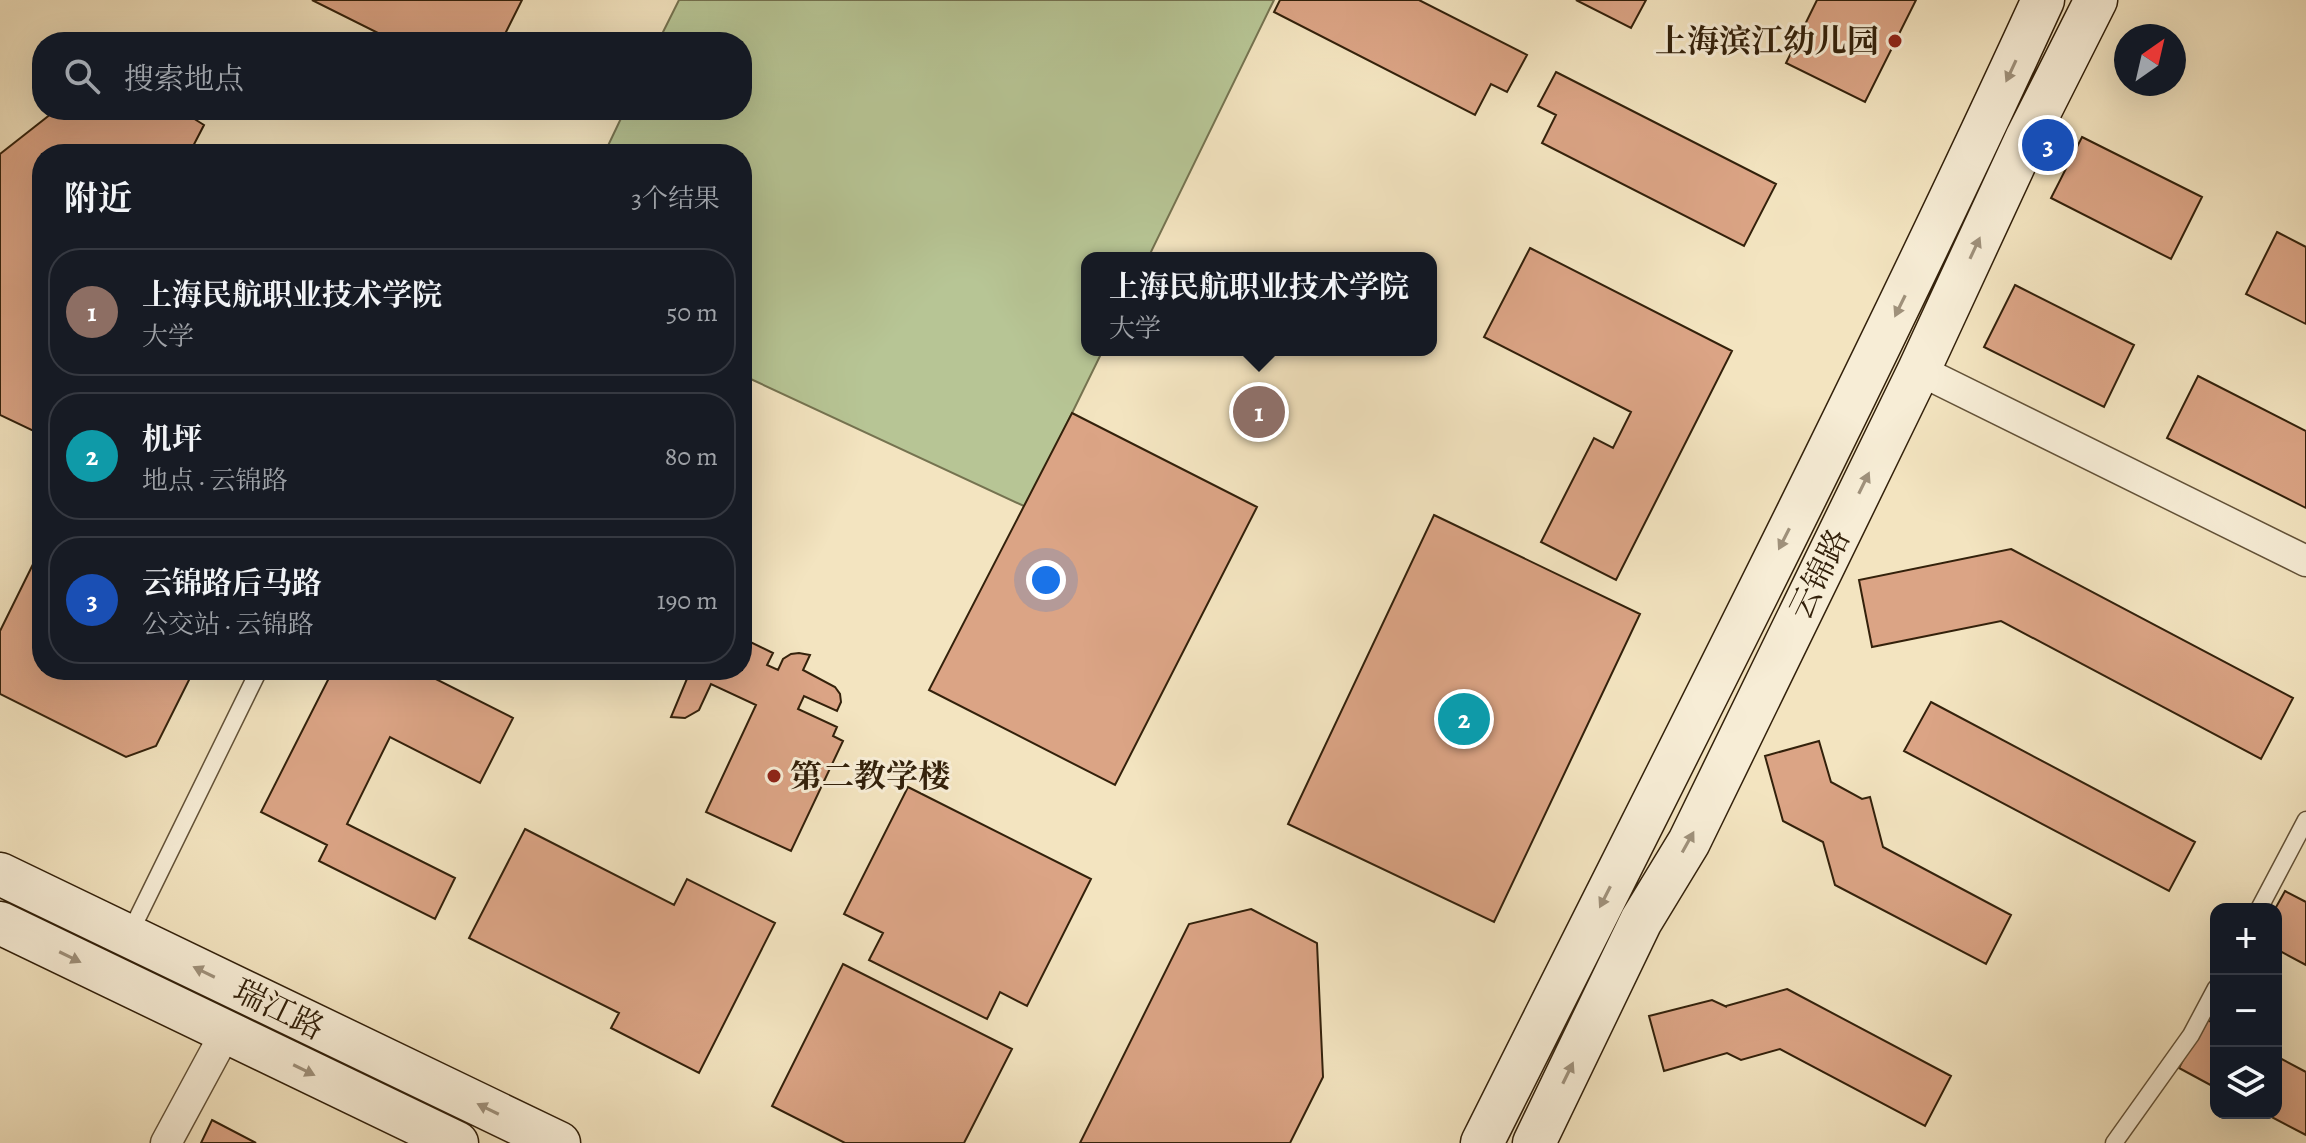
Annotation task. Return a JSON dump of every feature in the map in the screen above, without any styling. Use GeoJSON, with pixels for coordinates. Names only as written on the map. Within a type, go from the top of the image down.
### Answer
{"type":"FeatureCollection","features":[{"type":"Feature","properties":{"kind":"main road","name":"云锦路"},"geometry":{"type":"LineString","coordinates":[[1482,1143],[1877,354],[2043,0]]}},
{"type":"Feature","properties":{"kind":"main road","name":"云锦路"},"geometry":{"type":"LineString","coordinates":[[1534,1143],[1641,921],[1689,842],[1919,370],[2026,139],[2096,0]]}},
{"type":"Feature","properties":{"kind":"main road","name":"瑞江路"},"geometry":{"type":"LineString","coordinates":[[0,874],[226,1032],[457,1143]]}},
{"type":"Feature","properties":{"kind":"main road","name":"瑞江路"},"geometry":{"type":"LineString","coordinates":[[0,923],[119,956],[559,1143]]}},
{"type":"Feature","properties":{"kind":"street"},"geometry":{"type":"LineString","coordinates":[[1919,370],[2306,561]]}},
{"type":"Feature","properties":{"kind":"street"},"geometry":{"type":"LineString","coordinates":[[166,1143],[226,1032]]}},
{"type":"Feature","properties":{"kind":"lane"},"geometry":{"type":"LineString","coordinates":[[119,956],[254,680]]}},
{"type":"Feature","properties":{"kind":"lane"},"geometry":{"type":"LineString","coordinates":[[2262,903],[2306,820]]}},
{"type":"Feature","properties":{"kind":"lane"},"geometry":{"type":"LineString","coordinates":[[2114,1143],[2191,1035],[2210,999]]}},
{"type":"Feature","properties":{"kind":"green space"},"geometry":{"type":"Polygon","coordinates":[[[679,0],[1274,0],[1151,252],[1081,252],[1081,356],[1100,356],[1026,507],[752,380],[752,144],[609,144],[620,120],[752,120],[752,32],[663,32],[679,0]]]}},
{"type":"Feature","properties":{"kind":"building"},"geometry":{"type":"Polygon","coordinates":[[[312,0],[522,0],[506,32],[376,32],[312,0]]]}},
{"type":"Feature","properties":{"kind":"building"},"geometry":{"type":"Polygon","coordinates":[[[1280,0],[1419,0],[1527,55],[1507,92],[1491,84],[1475,115],[1274,12],[1280,0]]]}},
{"type":"Feature","properties":{"kind":"building"},"geometry":{"type":"Polygon","coordinates":[[[1576,0],[1646,0],[1631,28],[1576,0]]]}},
{"type":"Feature","properties":{"kind":"building"},"geometry":{"type":"Polygon","coordinates":[[[1817,0],[1916,0],[1865,102],[1786,63],[1817,0]]]}},
{"type":"Feature","properties":{"kind":"building"},"geometry":{"type":"Polygon","coordinates":[[[1556,72],[1776,184],[1744,246],[1542,143],[1556,115],[1538,106],[1556,72]]]}},
{"type":"Feature","properties":{"kind":"building"},"geometry":{"type":"Polygon","coordinates":[[[43,120],[196,120],[204,125],[194,144],[32,144],[32,430],[0,415],[0,154],[43,120]]]}},
{"type":"Feature","properties":{"kind":"building"},"geometry":{"type":"Polygon","coordinates":[[[2082,137],[2202,197],[2171,259],[2051,198],[2082,137]]]}},
{"type":"Feature","properties":{"kind":"building"},"geometry":{"type":"Polygon","coordinates":[[[2277,232],[2306,247],[2306,324],[2246,294],[2277,232]]]}},
{"type":"Feature","properties":{"kind":"building"},"geometry":{"type":"Polygon","coordinates":[[[1530,248],[1732,351],[1616,580],[1541,542],[1594,438],[1613,448],[1631,412],[1484,337],[1530,248]]]}},
{"type":"Feature","properties":{"kind":"building"},"geometry":{"type":"Polygon","coordinates":[[[2015,285],[2134,345],[2104,407],[1984,347],[2015,285]]]}},
{"type":"Feature","properties":{"kind":"building"},"geometry":{"type":"Polygon","coordinates":[[[2198,376],[2306,431],[2306,508],[2167,438],[2198,376]]]}},
{"type":"Feature","properties":{"kind":"building"},"geometry":{"type":"Polygon","coordinates":[[[1072,413],[1257,507],[1115,785],[929,690],[1072,413]]]}},
{"type":"Feature","properties":{"kind":"building"},"geometry":{"type":"Polygon","coordinates":[[[1434,515],[1640,614],[1494,922],[1288,824],[1434,515]]]}},
{"type":"Feature","properties":{"kind":"building"},"geometry":{"type":"Polygon","coordinates":[[[2011,549],[2293,698],[2261,759],[2001,621],[1872,647],[1859,580],[2011,549]]]}},
{"type":"Feature","properties":{"kind":"building"},"geometry":{"type":"Polygon","coordinates":[[[32,566],[32,680],[189,680],[156,746],[126,757],[0,694],[0,631],[32,566]]]}},
{"type":"Feature","properties":{"kind":"building","name":"第二教学楼"},"geometry":{"type":"Polygon","coordinates":[[[752,643],[773,653],[767,665],[778,670],[783,659],[791,654],[810,655],[803,670],[835,687],[841,702],[837,711],[804,696],[798,709],[837,727],[833,736],[843,741],[791,851],[706,812],[756,705],[711,684],[699,710],[685,718],[671,717],[686,680],[752,680],[752,643]]]}},
{"type":"Feature","properties":{"kind":"building"},"geometry":{"type":"Polygon","coordinates":[[[328,680],[438,680],[513,718],[480,783],[390,737],[347,824],[455,878],[435,919],[319,861],[327,845],[261,812],[328,680]]]}},
{"type":"Feature","properties":{"kind":"building"},"geometry":{"type":"Polygon","coordinates":[[[1931,702],[2195,842],[2169,891],[1904,751],[1931,702]]]}},
{"type":"Feature","properties":{"kind":"building"},"geometry":{"type":"Polygon","coordinates":[[[1819,741],[1831,782],[1862,799],[1870,797],[1883,847],[2011,915],[1986,964],[1835,885],[1823,842],[1783,821],[1765,756],[1819,741]]]}},
{"type":"Feature","properties":{"kind":"building"},"geometry":{"type":"Polygon","coordinates":[[[908,787],[1091,879],[1027,1006],[1000,992],[987,1019],[869,960],[883,933],[844,914],[908,787]]]}},
{"type":"Feature","properties":{"kind":"building"},"geometry":{"type":"Polygon","coordinates":[[[525,829],[674,905],[687,879],[775,923],[699,1073],[611,1028],[619,1013],[469,938],[525,829]]]}},
{"type":"Feature","properties":{"kind":"building"},"geometry":{"type":"Polygon","coordinates":[[[2285,891],[2306,902],[2306,965],[2282,952],[2282,903],[2278,903],[2285,891]]]}},
{"type":"Feature","properties":{"kind":"building"},"geometry":{"type":"Polygon","coordinates":[[[1251,909],[1317,943],[1323,1077],[1290,1143],[1080,1143],[1189,924],[1251,909]]]}},
{"type":"Feature","properties":{"kind":"building"},"geometry":{"type":"Polygon","coordinates":[[[843,964],[1012,1049],[964,1143],[845,1143],[772,1106],[843,964]]]}},
{"type":"Feature","properties":{"kind":"building"},"geometry":{"type":"Polygon","coordinates":[[[1787,989],[1951,1076],[1925,1126],[1780,1049],[1741,1060],[1727,1053],[1664,1071],[1649,1016],[1712,1000],[1727,1007],[1787,989]]]}},
{"type":"Feature","properties":{"kind":"building"},"geometry":{"type":"Polygon","coordinates":[[[2204,1018],[2210,1022],[2210,1085],[2179,1068],[2204,1018]]]}},
{"type":"Feature","properties":{"kind":"building"},"geometry":{"type":"Polygon","coordinates":[[[2282,1059],[2306,1072],[2306,1135],[2275,1119],[2282,1119],[2282,1059]]]}},
{"type":"Feature","properties":{"kind":"building"},"geometry":{"type":"Polygon","coordinates":[[[212,1120],[256,1143],[201,1143],[212,1120]]]}},
{"type":"Feature","properties":{"kind":"place","name":"上海滨江幼儿园"},"geometry":{"type":"Point","coordinates":[1895,41]}},
{"type":"Feature","properties":{"kind":"place","name":"云锦路后马路"},"geometry":{"type":"Point","coordinates":[2048,145]}},
{"type":"Feature","properties":{"kind":"place","name":"上海民航职业技术学院"},"geometry":{"type":"Point","coordinates":[1259,412]}},
{"type":"Feature","properties":{"kind":"place","name":"机坪"},"geometry":{"type":"Point","coordinates":[1464,719]}},
{"type":"Feature","properties":{"kind":"place","name":"第二教学楼"},"geometry":{"type":"Point","coordinates":[774,776]}}]}
